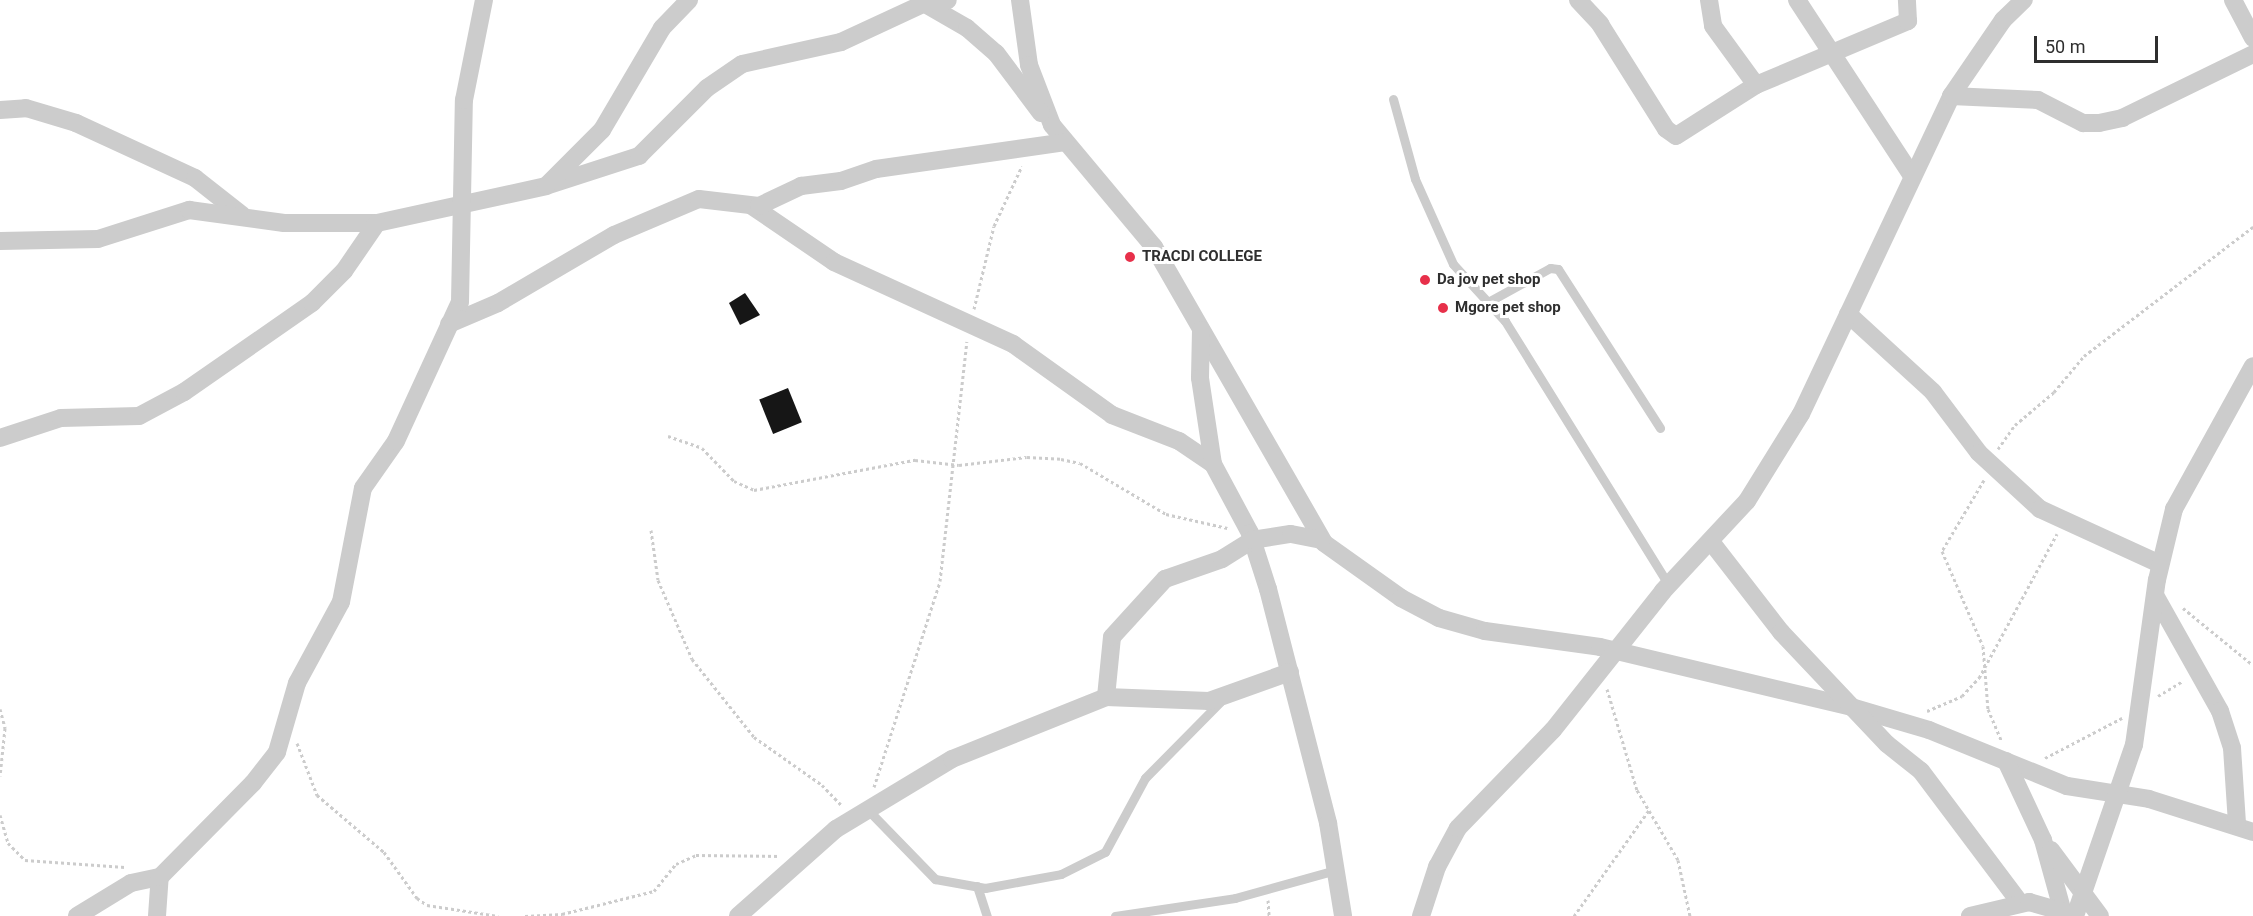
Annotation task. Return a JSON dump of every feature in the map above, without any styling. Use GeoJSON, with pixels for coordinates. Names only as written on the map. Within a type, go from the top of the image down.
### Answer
{"type":"FeatureCollection","features":[{"type":"Feature","properties":{"kind":"street"},"geometry":{"type":"LineString","coordinates":[[77,916],[111,893],[154,877],[253,783],[286,731],[297,683],[342,602],[363,488],[396,441],[449,324],[464,280],[466,202],[464,100],[484,0]]}},
{"type":"Feature","properties":{"kind":"street"},"geometry":{"type":"LineString","coordinates":[[546,186],[602,130],[658,35],[689,0]]}},
{"type":"Feature","properties":{"kind":"street"},"geometry":{"type":"LineString","coordinates":[[0,241],[98,239],[189,210],[242,214],[284,223],[376,223],[546,186],[639,156],[707,88],[742,64],[859,36],[921,2],[948,0]]}},
{"type":"Feature","properties":{"kind":"street"},"geometry":{"type":"LineString","coordinates":[[1020,0],[1029,65],[1052,125]]}},
{"type":"Feature","properties":{"kind":"street"},"geometry":{"type":"LineString","coordinates":[[1578,0],[1676,136],[1756,85],[1908,21],[1907,0]]}},
{"type":"Feature","properties":{"kind":"street"},"geometry":{"type":"LineString","coordinates":[[1709,0],[1713,26],[1756,85]]}},
{"type":"Feature","properties":{"kind":"street"},"geometry":{"type":"LineString","coordinates":[[1797,0],[1910,173]]}},
{"type":"Feature","properties":{"kind":"street"},"geometry":{"type":"LineString","coordinates":[[1421,916],[1452,836],[1553,730],[1669,585],[1712,543],[1747,501],[1801,414],[1910,173],[1951,96],[2003,20],[2024,0]]}},
{"type":"Feature","properties":{"kind":"street"},"geometry":{"type":"LineString","coordinates":[[2232,0],[2253,38]]}},
{"type":"Feature","properties":{"kind":"street"},"geometry":{"type":"LineString","coordinates":[[921,2],[967,28],[996,53],[1065,142],[1154,247],[1321,540],[1401,598],[1439,618],[1525,639],[1615,651],[1851,707],[1907,723],[2067,786],[2117,792],[2245,828],[2230,739],[2200,671],[2156,597]]}},
{"type":"Feature","properties":{"kind":"street"},"geometry":{"type":"LineString","coordinates":[[1951,96],[2038,100],[2083,123],[2099,123],[2122,118],[2253,54]]}},
{"type":"Feature","properties":{"kind":"street"},"geometry":{"type":"LineString","coordinates":[[0,110],[26,108],[76,123],[195,178],[242,214]]}},
{"type":"Feature","properties":{"kind":"street"},"geometry":{"type":"LineString","coordinates":[[752,206],[801,186],[841,181],[876,169],[1065,142]]}},
{"type":"Feature","properties":{"kind":"street"},"geometry":{"type":"LineString","coordinates":[[449,324],[498,303],[614,235],[683,205],[712,197],[752,206],[834,262],[971,325],[1030,355],[1112,415],[1179,441],[1213,464]]}},
{"type":"Feature","properties":{"kind":"street"},"geometry":{"type":"LineString","coordinates":[[0,438],[61,418],[139,416],[184,392],[312,303],[338,278],[376,223]]}},
{"type":"Feature","properties":{"kind":"street"},"geometry":{"type":"LineString","coordinates":[[1848,314],[1933,392],[1992,464],[2040,509],[2160,564]]}},
{"type":"Feature","properties":{"kind":"street"},"geometry":{"type":"LineString","coordinates":[[1201,330],[1200,378],[1213,464],[1251,536],[1290,672],[1336,870],[1343,916]]}},
{"type":"Feature","properties":{"kind":"street"},"geometry":{"type":"LineString","coordinates":[[2067,915],[2083,895],[2117,792],[2141,708],[2160,564],[2174,509],[2253,366]]}},
{"type":"Feature","properties":{"kind":"street"},"geometry":{"type":"LineString","coordinates":[[1106,697],[1112,637],[1145,596],[1165,579],[1222,559],[1251,536],[1291,534],[1321,540]]}},
{"type":"Feature","properties":{"kind":"street"},"geometry":{"type":"LineString","coordinates":[[1712,543],[1775,625],[1851,707],[1921,771],[2020,903]]}},
{"type":"Feature","properties":{"kind":"street"},"geometry":{"type":"LineString","coordinates":[[738,916],[804,853],[866,810],[952,759],[1106,697],[1223,698],[1290,672]]}},
{"type":"Feature","properties":{"kind":"street"},"geometry":{"type":"LineString","coordinates":[[2006,761],[2043,840],[2067,915]]}},
{"type":"Feature","properties":{"kind":"street"},"geometry":{"type":"LineString","coordinates":[[2043,840],[2100,916]]}},
{"type":"Feature","properties":{"kind":"street"},"geometry":{"type":"LineString","coordinates":[[154,877],[157,916]]}},
{"type":"Feature","properties":{"kind":"street"},"geometry":{"type":"LineString","coordinates":[[1970,916],[2020,903],[2067,915]]}},
{"type":"Feature","properties":{"kind":"lane"},"geometry":{"type":"LineString","coordinates":[[1393,99],[1415,179],[1444,245],[1466,283],[1488,302],[1669,585]]}},
{"type":"Feature","properties":{"kind":"lane"},"geometry":{"type":"LineString","coordinates":[[1488,302],[1550,268],[1558,269],[1660,428]]}},
{"type":"Feature","properties":{"kind":"lane"},"geometry":{"type":"LineString","coordinates":[[866,810],[929,875],[977,886],[1006,887],[1060,874],[1100,856],[1145,778],[1223,698]]}},
{"type":"Feature","properties":{"kind":"lane"},"geometry":{"type":"LineString","coordinates":[[1115,916],[1235,898],[1336,870]]}},
{"type":"Feature","properties":{"kind":"lane"},"geometry":{"type":"LineString","coordinates":[[977,886],[987,916]]}},
{"type":"Feature","properties":{"kind":"path"},"geometry":{"type":"LineString","coordinates":[[651,530],[658,580],[692,659],[754,737],[822,785],[835,803],[866,810],[940,581],[956,464],[971,325],[994,226],[1033,146]]}},
{"type":"Feature","properties":{"kind":"path"},"geometry":{"type":"LineString","coordinates":[[2006,761],[1988,709],[1985,666],[1979,635],[1942,551],[2015,425],[2054,392],[2084,356],[2253,227]]}},
{"type":"Feature","properties":{"kind":"path"},"geometry":{"type":"LineString","coordinates":[[668,436],[702,448],[734,481],[754,490],[915,460],[956,464],[1043,456],[1080,463],[1166,514],[1251,536]]}},
{"type":"Feature","properties":{"kind":"path"},"geometry":{"type":"LineString","coordinates":[[1907,723],[1966,693],[1985,666],[2065,522]]}},
{"type":"Feature","properties":{"kind":"path"},"geometry":{"type":"LineString","coordinates":[[2176,598],[2253,665]]}},
{"type":"Feature","properties":{"kind":"path"},"geometry":{"type":"LineString","coordinates":[[1603,667],[1617,735],[1649,809],[1678,860],[1690,916]]}},
{"type":"Feature","properties":{"kind":"path"},"geometry":{"type":"LineString","coordinates":[[2040,759],[2141,708],[2200,671]]}},
{"type":"Feature","properties":{"kind":"path"},"geometry":{"type":"LineString","coordinates":[[0,709],[5,728],[0,776]]}},
{"type":"Feature","properties":{"kind":"path"},"geometry":{"type":"LineString","coordinates":[[286,731],[298,744],[317,795],[384,852],[417,898],[427,905],[498,916]]}},
{"type":"Feature","properties":{"kind":"path"},"geometry":{"type":"LineString","coordinates":[[1574,916],[1649,809]]}},
{"type":"Feature","properties":{"kind":"path"},"geometry":{"type":"LineString","coordinates":[[0,816],[8,843],[25,860],[45,865],[103,863],[154,877]]}},
{"type":"Feature","properties":{"kind":"path"},"geometry":{"type":"LineString","coordinates":[[525,916],[562,914],[654,891],[675,864],[696,855],[761,859],[804,853]]}},
{"type":"Feature","properties":{"kind":"building"},"geometry":{"type":"Polygon","coordinates":[[[745,293],[760,315],[740,325],[729,303],[745,293]]]}},
{"type":"Feature","properties":{"kind":"building"},"geometry":{"type":"Polygon","coordinates":[[[788,388],[802,422],[773,434],[759,400],[788,388]]]}},
{"type":"Feature","properties":{"kind":"place","name":"TRACDI COLLEGE"},"geometry":{"type":"Point","coordinates":[1130,257]}},
{"type":"Feature","properties":{"kind":"place","name":"Da jov pet shop"},"geometry":{"type":"Point","coordinates":[1425,280]}},
{"type":"Feature","properties":{"kind":"place","name":"Mgore pet shop"},"geometry":{"type":"Point","coordinates":[1443,308]}}]}
